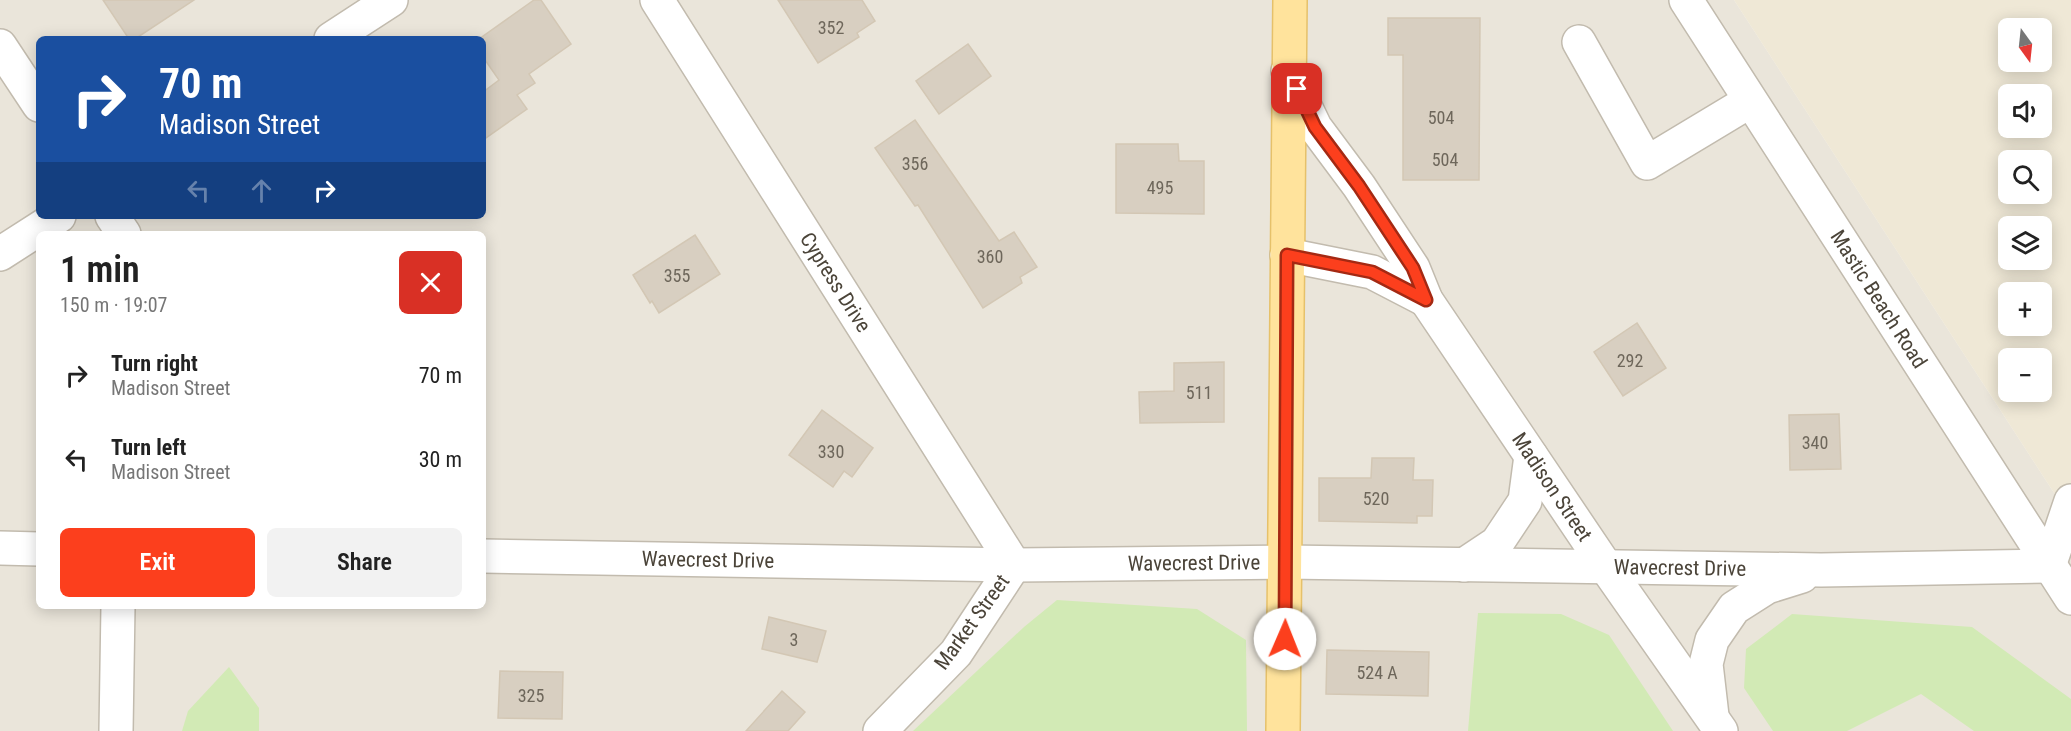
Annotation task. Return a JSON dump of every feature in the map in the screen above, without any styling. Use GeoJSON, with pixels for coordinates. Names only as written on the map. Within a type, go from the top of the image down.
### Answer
{"type":"FeatureCollection","features":[{"type":"Feature","properties":{"kind":"main road"},"geometry":{"type":"LineString","coordinates":[[1283,731],[1290,0]]}},
{"type":"Feature","properties":{"kind":"street"},"geometry":{"type":"LineString","coordinates":[[336,36],[391,0]]}},
{"type":"Feature","properties":{"kind":"street","name":"Cypress Drive"},"geometry":{"type":"LineString","coordinates":[[657,0],[1014,565]]}},
{"type":"Feature","properties":{"kind":"street","name":"Mastic Beach Road"},"geometry":{"type":"LineString","coordinates":[[1686,0],[2071,598]]}},
{"type":"Feature","properties":{"kind":"street"},"geometry":{"type":"LineString","coordinates":[[1579,42],[1647,163],[1750,101]]}},
{"type":"Feature","properties":{"kind":"street"},"geometry":{"type":"LineString","coordinates":[[0,46],[36,100]]}},
{"type":"Feature","properties":{"kind":"street","name":"Madison Street"},"geometry":{"type":"LineString","coordinates":[[1288,71],[1315,127],[1359,186],[1413,268],[1426,300],[1606,567],[1716,725]]}},
{"type":"Feature","properties":{"kind":"street"},"geometry":{"type":"LineString","coordinates":[[0,254],[54,219]]}},
{"type":"Feature","properties":{"kind":"street","name":"Madison Street"},"geometry":{"type":"LineString","coordinates":[[1287,255],[1372,272],[1426,300]]}},
{"type":"Feature","properties":{"kind":"street"},"geometry":{"type":"LineString","coordinates":[[1464,565],[1497,543],[1525,501],[1531,456]]}},
{"type":"Feature","properties":{"kind":"street"},"geometry":{"type":"LineString","coordinates":[[2049,566],[2071,501]]}},
{"type":"Feature","properties":{"kind":"street"},"geometry":{"type":"LineString","coordinates":[[0,548],[36,549]]}},
{"type":"Feature","properties":{"kind":"street","name":"Wavecrest Drive"},"geometry":{"type":"LineString","coordinates":[[486,556],[1014,565],[1286,562],[1821,570],[2049,566]]}},
{"type":"Feature","properties":{"kind":"street","name":"Market Street"},"geometry":{"type":"LineString","coordinates":[[880,731],[956,653],[1014,565]]}},
{"type":"Feature","properties":{"kind":"street"},"geometry":{"type":"LineString","coordinates":[[1716,725],[1706,664],[1712,640],[1734,608],[1767,587],[1821,570]]}},
{"type":"Feature","properties":{"kind":"street"},"geometry":{"type":"LineString","coordinates":[[116,731],[118,609]]}},
{"type":"Feature","properties":{"kind":"shaded area"},"geometry":{"type":"Polygon","coordinates":[[[0,0],[1734,0],[2071,519],[2071,731],[0,731],[0,0]]]}},
{"type":"Feature","properties":{"kind":"shaded area"},"geometry":{"type":"Polygon","coordinates":[[[1734,0],[2071,0],[2071,519],[1734,0]]]}},
{"type":"Feature","properties":{"kind":"green space"},"geometry":{"type":"Polygon","coordinates":[[[1057,600],[1197,609],[1246,640],[1247,731],[913,731],[1024,627],[1057,600]]]}},
{"type":"Feature","properties":{"kind":"green space"},"geometry":{"type":"Polygon","coordinates":[[[1478,613],[1561,614],[1609,635],[1673,731],[1468,731],[1478,613]]]}},
{"type":"Feature","properties":{"kind":"green space"},"geometry":{"type":"Polygon","coordinates":[[[1792,614],[1972,627],[2071,699],[2071,731],[1974,731],[1921,694],[1847,731],[1773,731],[1744,688],[1746,649],[1792,614]]]}},
{"type":"Feature","properties":{"kind":"green space"},"geometry":{"type":"Polygon","coordinates":[[[229,667],[259,708],[259,731],[182,731],[188,711],[229,667]]]}},
{"type":"Feature","properties":{"kind":"building"},"geometry":{"type":"Polygon","coordinates":[[[103,0],[194,0],[140,36],[127,36],[103,0]]]}},
{"type":"Feature","properties":{"kind":"building"},"geometry":{"type":"Polygon","coordinates":[[[534,0],[541,0],[571,44],[529,74],[535,83],[517,95],[527,109],[486,138],[486,90],[499,80],[486,61],[486,36],[483,36],[534,0]]]}},
{"type":"Feature","properties":{"kind":"building"},"geometry":{"type":"Polygon","coordinates":[[[778,0],[862,0],[875,21],[857,33],[859,37],[818,63],[778,0]]]}},
{"type":"Feature","properties":{"kind":"building"},"geometry":{"type":"Polygon","coordinates":[[[1388,18],[1480,18],[1479,180],[1403,180],[1403,55],[1388,55],[1388,18]]]}},
{"type":"Feature","properties":{"kind":"building"},"geometry":{"type":"Polygon","coordinates":[[[968,44],[991,76],[939,114],[916,81],[968,44]]]}},
{"type":"Feature","properties":{"kind":"building"},"geometry":{"type":"Polygon","coordinates":[[[915,120],[999,241],[1014,232],[1037,267],[1020,277],[1022,283],[983,308],[918,205],[915,206],[875,148],[915,120]]]}},
{"type":"Feature","properties":{"kind":"building"},"geometry":{"type":"Polygon","coordinates":[[[1116,144],[1178,144],[1179,161],[1204,161],[1204,214],[1116,213],[1116,144]]]}},
{"type":"Feature","properties":{"kind":"building"},"geometry":{"type":"Polygon","coordinates":[[[695,235],[720,274],[659,313],[633,275],[695,235]]]}},
{"type":"Feature","properties":{"kind":"building"},"geometry":{"type":"Polygon","coordinates":[[[1637,323],[1666,368],[1623,396],[1594,352],[1637,323]]]}},
{"type":"Feature","properties":{"kind":"building"},"geometry":{"type":"Polygon","coordinates":[[[1224,362],[1224,422],[1140,423],[1139,392],[1174,391],[1174,363],[1224,362]]]}},
{"type":"Feature","properties":{"kind":"building"},"geometry":{"type":"Polygon","coordinates":[[[822,410],[873,448],[852,477],[844,471],[833,487],[789,455],[822,410]]]}},
{"type":"Feature","properties":{"kind":"building"},"geometry":{"type":"Polygon","coordinates":[[[1839,414],[1841,469],[1790,470],[1789,415],[1839,414]]]}},
{"type":"Feature","properties":{"kind":"building"},"geometry":{"type":"Polygon","coordinates":[[[1372,458],[1414,458],[1413,480],[1433,480],[1432,516],[1417,516],[1417,523],[1319,521],[1319,478],[1371,478],[1372,458]]]}},
{"type":"Feature","properties":{"kind":"building"},"geometry":{"type":"Polygon","coordinates":[[[769,617],[826,631],[817,662],[762,649],[769,617]]]}},
{"type":"Feature","properties":{"kind":"building"},"geometry":{"type":"Polygon","coordinates":[[[1327,650],[1429,652],[1428,696],[1326,694],[1327,650]]]}},
{"type":"Feature","properties":{"kind":"building"},"geometry":{"type":"Polygon","coordinates":[[[500,671],[563,672],[562,719],[498,718],[500,671]]]}},
{"type":"Feature","properties":{"kind":"building"},"geometry":{"type":"Polygon","coordinates":[[[782,691],[805,712],[788,731],[746,731],[782,691]]]}},
{"type":"Feature","properties":{"kind":"route"},"geometry":{"type":"LineString","coordinates":[[1285,639],[1287,255],[1372,272],[1426,300],[1413,268],[1359,186],[1315,127],[1297,89]]}}]}
